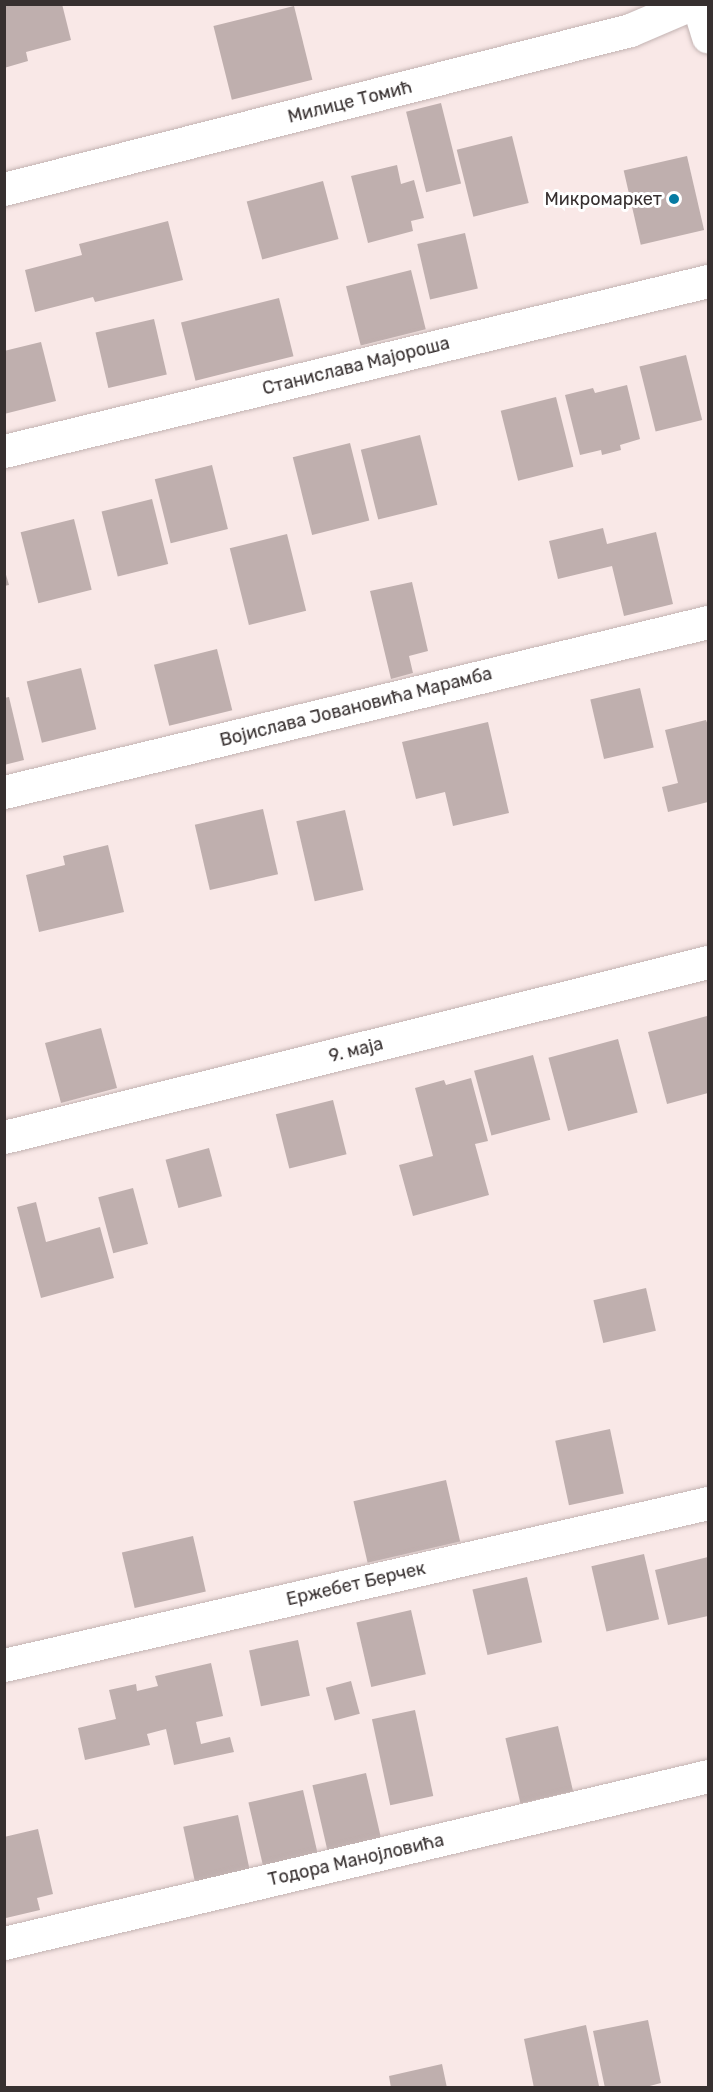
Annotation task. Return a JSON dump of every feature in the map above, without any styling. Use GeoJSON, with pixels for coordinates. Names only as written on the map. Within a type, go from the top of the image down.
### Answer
{"type":"FeatureCollection","features":[{"type":"Feature","properties":{"kind":"street","name":"Милице Томић"},"geometry":{"type":"LineString","coordinates":[[4,189],[630,30],[692,4]]}},
{"type":"Feature","properties":{"kind":"street"},"geometry":{"type":"LineString","coordinates":[[698,4],[708,36]]}},
{"type":"Feature","properties":{"kind":"street","name":"Станислава Мајороша"},"geometry":{"type":"LineString","coordinates":[[4,451],[708,280]]}},
{"type":"Feature","properties":{"kind":"street","name":"Војислава Јовановића Марамба"},"geometry":{"type":"LineString","coordinates":[[4,792],[708,621]]}},
{"type":"Feature","properties":{"kind":"street","name":"9. маја"},"geometry":{"type":"LineString","coordinates":[[4,1137],[708,962]]}},
{"type":"Feature","properties":{"kind":"street","name":"Ержебет Берчек"},"geometry":{"type":"LineString","coordinates":[[4,1665],[708,1503]]}},
{"type":"Feature","properties":{"kind":"street","name":"Тодора Манојловића"},"geometry":{"type":"LineString","coordinates":[[4,1943],[708,1776]]}},
{"type":"Feature","properties":{"kind":"building"},"geometry":{"type":"Polygon","coordinates":[[[4,4],[62,4],[71,40],[26,52],[28,61],[4,68],[4,4]]]}},
{"type":"Feature","properties":{"kind":"building"},"geometry":{"type":"Polygon","coordinates":[[[294,6],[312,80],[232,100],[213,26],[294,6]]]}},
{"type":"Feature","properties":{"kind":"building"},"geometry":{"type":"Polygon","coordinates":[[[441,103],[461,184],[426,192],[406,112],[441,103]]]}},
{"type":"Feature","properties":{"kind":"building"},"geometry":{"type":"Polygon","coordinates":[[[512,136],[529,203],[473,217],[457,150],[512,136]]]}},
{"type":"Feature","properties":{"kind":"building"},"geometry":{"type":"Polygon","coordinates":[[[687,156],[704,230],[641,245],[624,171],[687,156]]]}},
{"type":"Feature","properties":{"kind":"building"},"geometry":{"type":"Polygon","coordinates":[[[397,165],[401,184],[414,180],[424,218],[411,221],[413,231],[368,243],[351,176],[397,165]]]}},
{"type":"Feature","properties":{"kind":"building"},"geometry":{"type":"Polygon","coordinates":[[[323,181],[339,239],[262,259],[247,201],[323,181]]]}},
{"type":"Feature","properties":{"kind":"building"},"geometry":{"type":"Polygon","coordinates":[[[168,221],[183,280],[95,302],[93,297],[35,312],[25,270],[82,255],[79,244],[168,221]]]}},
{"type":"Feature","properties":{"kind":"building"},"geometry":{"type":"Polygon","coordinates":[[[465,233],[478,289],[430,300],[417,244],[465,233]]]}},
{"type":"Feature","properties":{"kind":"building"},"geometry":{"type":"Polygon","coordinates":[[[411,270],[426,329],[361,345],[346,286],[411,270]]]}},
{"type":"Feature","properties":{"kind":"building"},"geometry":{"type":"Polygon","coordinates":[[[279,298],[294,356],[196,381],[181,322],[279,298]]]}},
{"type":"Feature","properties":{"kind":"building"},"geometry":{"type":"Polygon","coordinates":[[[154,319],[167,375],[108,388],[96,332],[154,319]]]}},
{"type":"Feature","properties":{"kind":"building"},"geometry":{"type":"Polygon","coordinates":[[[41,342],[56,401],[4,414],[4,351],[41,342]]]}},
{"type":"Feature","properties":{"kind":"building"},"geometry":{"type":"Polygon","coordinates":[[[686,355],[702,420],[656,432],[639,367],[686,355]]]}},
{"type":"Feature","properties":{"kind":"building"},"geometry":{"type":"Polygon","coordinates":[[[627,385],[640,439],[620,445],[621,450],[602,455],[601,450],[580,455],[565,395],[593,388],[595,393],[627,385]]]}},
{"type":"Feature","properties":{"kind":"building"},"geometry":{"type":"Polygon","coordinates":[[[556,397],[573,467],[518,481],[501,411],[556,397]]]}},
{"type":"Feature","properties":{"kind":"building"},"geometry":{"type":"Polygon","coordinates":[[[420,435],[437,505],[378,520],[361,450],[420,435]]]}},
{"type":"Feature","properties":{"kind":"building"},"geometry":{"type":"Polygon","coordinates":[[[350,443],[369,521],[312,535],[293,457],[350,443]]]}},
{"type":"Feature","properties":{"kind":"building"},"geometry":{"type":"Polygon","coordinates":[[[212,465],[228,529],[171,543],[155,479],[212,465]]]}},
{"type":"Feature","properties":{"kind":"building"},"geometry":{"type":"Polygon","coordinates":[[[152,499],[168,564],[118,577],[102,512],[152,499]]]}},
{"type":"Feature","properties":{"kind":"building"},"geometry":{"type":"Polygon","coordinates":[[[74,519],[92,590],[38,603],[21,532],[74,519]]]}},
{"type":"Feature","properties":{"kind":"building"},"geometry":{"type":"Polygon","coordinates":[[[603,528],[607,544],[656,532],[673,604],[624,616],[612,566],[558,579],[549,541],[603,528]]]}},
{"type":"Feature","properties":{"kind":"building"},"geometry":{"type":"Polygon","coordinates":[[[287,534],[306,611],[249,625],[230,548],[287,534]]]}},
{"type":"Feature","properties":{"kind":"building"},"geometry":{"type":"Polygon","coordinates":[[[4,568],[9,585],[4,586],[4,568]]]}},
{"type":"Feature","properties":{"kind":"building"},"geometry":{"type":"Polygon","coordinates":[[[412,582],[428,651],[409,656],[413,673],[391,679],[370,591],[412,582]]]}},
{"type":"Feature","properties":{"kind":"building"},"geometry":{"type":"Polygon","coordinates":[[[217,649],[232,710],[169,726],[154,665],[217,649]]]}},
{"type":"Feature","properties":{"kind":"building"},"geometry":{"type":"Polygon","coordinates":[[[81,668],[96,729],[42,743],[27,682],[81,668]]]}},
{"type":"Feature","properties":{"kind":"building"},"geometry":{"type":"Polygon","coordinates":[[[640,688],[654,747],[604,759],[590,699],[640,688]]]}},
{"type":"Feature","properties":{"kind":"building"},"geometry":{"type":"Polygon","coordinates":[[[9,697],[24,760],[4,765],[4,698],[9,697]]]}},
{"type":"Feature","properties":{"kind":"building"},"geometry":{"type":"Polygon","coordinates":[[[706,720],[708,725],[708,802],[668,812],[662,787],[678,783],[665,730],[706,720]]]}},
{"type":"Feature","properties":{"kind":"building"},"geometry":{"type":"Polygon","coordinates":[[[488,722],[509,813],[453,826],[445,792],[416,799],[402,742],[488,722]]]}},
{"type":"Feature","properties":{"kind":"building"},"geometry":{"type":"Polygon","coordinates":[[[263,809],[278,874],[210,890],[195,825],[263,809]]]}},
{"type":"Feature","properties":{"kind":"building"},"geometry":{"type":"Polygon","coordinates":[[[345,810],[363,890],[315,901],[296,821],[345,810]]]}},
{"type":"Feature","properties":{"kind":"building"},"geometry":{"type":"Polygon","coordinates":[[[108,845],[124,912],[39,932],[26,875],[65,865],[63,856],[108,845]]]}},
{"type":"Feature","properties":{"kind":"building"},"geometry":{"type":"Polygon","coordinates":[[[707,1016],[708,1093],[667,1104],[648,1032],[707,1016]]]}},
{"type":"Feature","properties":{"kind":"building"},"geometry":{"type":"Polygon","coordinates":[[[101,1028],[117,1088],[61,1103],[45,1043],[101,1028]]]}},
{"type":"Feature","properties":{"kind":"building"},"geometry":{"type":"Polygon","coordinates":[[[618,1039],[638,1112],[568,1131],[548,1058],[618,1039]]]}},
{"type":"Feature","properties":{"kind":"building"},"geometry":{"type":"Polygon","coordinates":[[[533,1055],[550,1120],[491,1136],[474,1071],[533,1055]]]}},
{"type":"Feature","properties":{"kind":"building"},"geometry":{"type":"Polygon","coordinates":[[[471,1078],[488,1141],[475,1144],[489,1195],[413,1216],[399,1165],[433,1156],[415,1088],[444,1080],[446,1085],[471,1078]]]}},
{"type":"Feature","properties":{"kind":"building"},"geometry":{"type":"Polygon","coordinates":[[[333,1100],[347,1154],[289,1169],[276,1114],[333,1100]]]}},
{"type":"Feature","properties":{"kind":"building"},"geometry":{"type":"Polygon","coordinates":[[[209,1148],[222,1196],[178,1208],[166,1160],[209,1148]]]}},
{"type":"Feature","properties":{"kind":"building"},"geometry":{"type":"Polygon","coordinates":[[[133,1188],[148,1244],[113,1253],[98,1197],[133,1188]]]}},
{"type":"Feature","properties":{"kind":"building"},"geometry":{"type":"Polygon","coordinates":[[[36,1202],[46,1242],[100,1227],[114,1278],[41,1298],[17,1207],[36,1202]]]}},
{"type":"Feature","properties":{"kind":"building"},"geometry":{"type":"Polygon","coordinates":[[[646,1288],[656,1331],[603,1343],[593,1300],[646,1288]]]}},
{"type":"Feature","properties":{"kind":"building"},"geometry":{"type":"Polygon","coordinates":[[[610,1429],[624,1494],[569,1505],[555,1441],[610,1429]]]}},
{"type":"Feature","properties":{"kind":"building"},"geometry":{"type":"Polygon","coordinates":[[[446,1480],[460,1541],[368,1563],[353,1501],[446,1480]]]}},
{"type":"Feature","properties":{"kind":"building"},"geometry":{"type":"Polygon","coordinates":[[[193,1536],[206,1592],[135,1608],[122,1552],[193,1536]]]}},
{"type":"Feature","properties":{"kind":"building"},"geometry":{"type":"Polygon","coordinates":[[[644,1554],[659,1619],[606,1631],[591,1566],[644,1554]]]}},
{"type":"Feature","properties":{"kind":"building"},"geometry":{"type":"Polygon","coordinates":[[[708,1557],[708,1616],[668,1625],[655,1570],[708,1557]]]}},
{"type":"Feature","properties":{"kind":"building"},"geometry":{"type":"Polygon","coordinates":[[[527,1577],[542,1642],[488,1655],[472,1590],[527,1577]]]}},
{"type":"Feature","properties":{"kind":"building"},"geometry":{"type":"Polygon","coordinates":[[[411,1610],[426,1674],[371,1687],[356,1623],[411,1610]]]}},
{"type":"Feature","properties":{"kind":"building"},"geometry":{"type":"Polygon","coordinates":[[[298,1640],[310,1696],[261,1706],[249,1650],[298,1640]]]}},
{"type":"Feature","properties":{"kind":"building"},"geometry":{"type":"Polygon","coordinates":[[[211,1663],[223,1716],[196,1722],[201,1744],[230,1737],[234,1752],[174,1765],[166,1729],[147,1734],[150,1745],[85,1760],[78,1728],[116,1719],[109,1690],[136,1684],[137,1691],[158,1686],[155,1676],[211,1663]]]}},
{"type":"Feature","properties":{"kind":"building"},"geometry":{"type":"Polygon","coordinates":[[[351,1681],[360,1714],[335,1721],[326,1688],[351,1681]]]}},
{"type":"Feature","properties":{"kind":"building"},"geometry":{"type":"Polygon","coordinates":[[[415,1710],[433,1796],[390,1805],[372,1719],[415,1710]]]}},
{"type":"Feature","properties":{"kind":"building"},"geometry":{"type":"Polygon","coordinates":[[[558,1726],[573,1791],[520,1803],[505,1738],[558,1726]]]}},
{"type":"Feature","properties":{"kind":"building"},"geometry":{"type":"Polygon","coordinates":[[[366,1773],[382,1840],[328,1853],[312,1785],[366,1773]]]}},
{"type":"Feature","properties":{"kind":"building"},"geometry":{"type":"Polygon","coordinates":[[[303,1790],[319,1858],[264,1871],[248,1803],[303,1790]]]}},
{"type":"Feature","properties":{"kind":"building"},"geometry":{"type":"Polygon","coordinates":[[[238,1815],[251,1875],[196,1886],[183,1827],[238,1815]]]}},
{"type":"Feature","properties":{"kind":"building"},"geometry":{"type":"Polygon","coordinates":[[[38,1829],[53,1894],[37,1898],[40,1910],[6,1918],[4,1837],[38,1829]]]}},
{"type":"Feature","properties":{"kind":"building"},"geometry":{"type":"Polygon","coordinates":[[[648,2020],[661,2083],[642,2088],[605,2088],[593,2031],[648,2020]]]}},
{"type":"Feature","properties":{"kind":"building"},"geometry":{"type":"Polygon","coordinates":[[[586,2025],[599,2086],[534,2088],[524,2039],[586,2025]]]}},
{"type":"Feature","properties":{"kind":"building"},"geometry":{"type":"Polygon","coordinates":[[[442,2064],[447,2088],[391,2088],[389,2076],[442,2064]]]}},
{"type":"Feature","properties":{"kind":"place","name":"Микромаркет"},"geometry":{"type":"Point","coordinates":[674,199]}}]}
